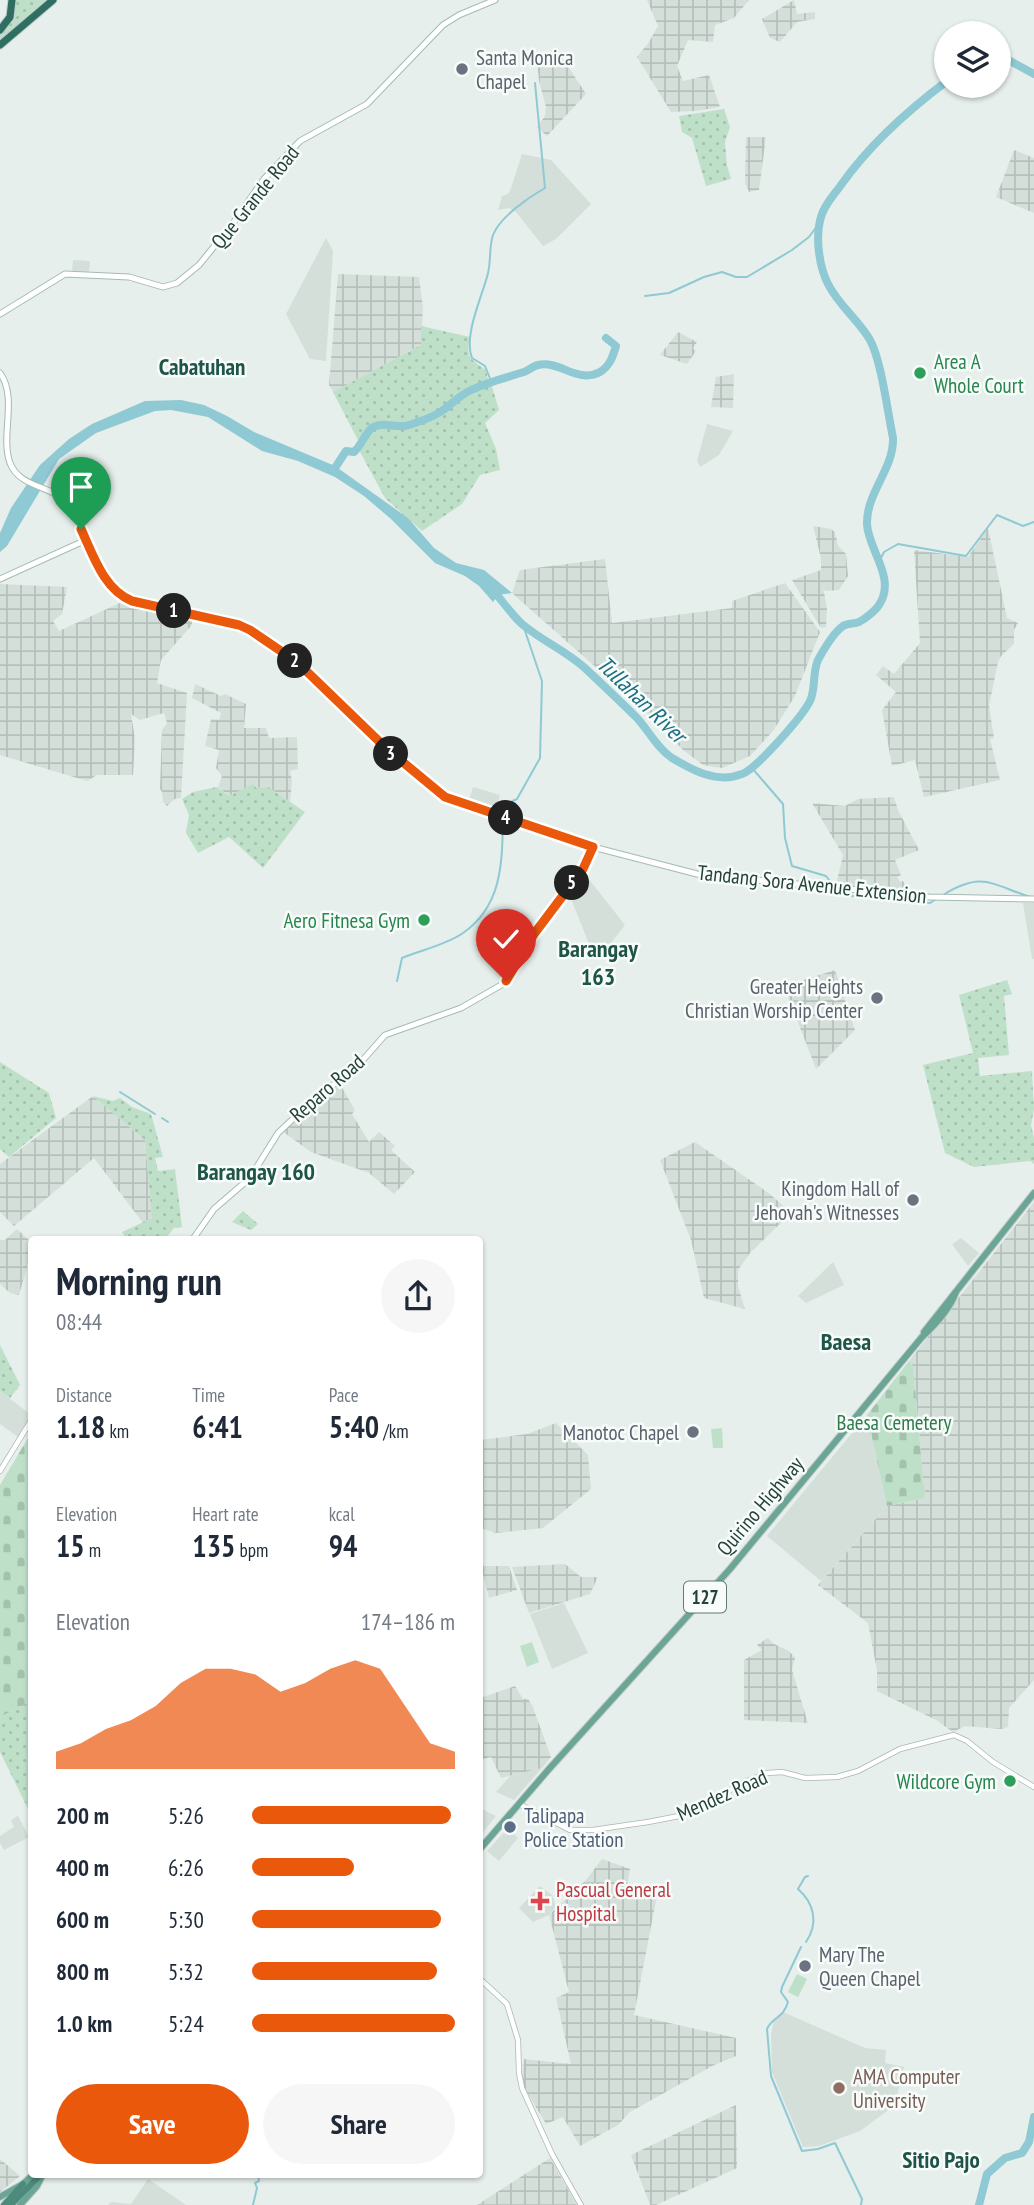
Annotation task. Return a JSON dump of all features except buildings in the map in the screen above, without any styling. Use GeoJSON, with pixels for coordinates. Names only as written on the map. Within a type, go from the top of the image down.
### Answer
{"type":"FeatureCollection","features":[{"type":"Feature","properties":{"kind":"highway"},"geometry":{"type":"LineString","coordinates":[[0,30],[10,17],[12,0]]}},
{"type":"Feature","properties":{"kind":"highway"},"geometry":{"type":"LineString","coordinates":[[0,44],[53,0]]}},
{"type":"Feature","properties":{"kind":"highway"},"geometry":{"type":"LineString","coordinates":[[4,2205],[14,2202],[38,2178]]}},
{"type":"Feature","properties":{"kind":"highway"},"geometry":{"type":"LineString","coordinates":[[14,2202],[23,2184]]}},
{"type":"Feature","properties":{"kind":"main road","name":"Que Grande Road"},"geometry":{"type":"LineString","coordinates":[[0,314],[65,274],[129,277],[169,286],[188,276],[264,178],[300,141],[367,104],[443,25],[495,0]]}},
{"type":"Feature","properties":{"kind":"main road","name":"Tandang Sora Avenue Extension"},"geometry":{"type":"LineString","coordinates":[[0,373],[6,385],[9,460],[13,468],[25,481],[52,493],[72,507],[100,569],[120,595],[132,601],[239,625],[250,630],[304,668],[387,749],[445,797],[593,847],[697,874],[929,897],[1034,899]]}},
{"type":"Feature","properties":{"kind":"main road"},"geometry":{"type":"LineString","coordinates":[[0,579],[86,540]]}},
{"type":"Feature","properties":{"kind":"main road","name":"Reparo Road"},"geometry":{"type":"LineString","coordinates":[[195,1236],[214,1209],[250,1178],[278,1133],[316,1097],[354,1069],[384,1035],[461,1007],[503,984],[534,934],[583,869],[593,847]]}},
{"type":"Feature","properties":{"kind":"main road","name":"Quirino Highway"},"geometry":{"type":"LineString","coordinates":[[483,1846],[730,1569],[932,1328],[953,1301],[956,1292],[1034,1193]]}},
{"type":"Feature","properties":{"kind":"main road"},"geometry":{"type":"LineString","coordinates":[[0,2197],[30,2178]]}},
{"type":"Feature","properties":{"kind":"street"},"geometry":{"type":"LineString","coordinates":[[0,1471],[28,1426]]}},
{"type":"Feature","properties":{"kind":"street","name":"Mendez Road"},"geometry":{"type":"LineString","coordinates":[[519,1804],[570,1830],[593,1830],[644,1823],[692,1812],[740,1784],[766,1773],[782,1772],[806,1778],[837,1777],[858,1771],[900,1749],[954,1735],[963,1738],[993,1762],[1034,1787]]}},
{"type":"Feature","properties":{"kind":"street"},"geometry":{"type":"LineString","coordinates":[[483,1982],[507,2004],[518,2040],[522,2088],[552,2154],[581,2205]]}},
{"type":"Feature","properties":{"kind":"shaded area"},"geometry":{"type":"Polygon","coordinates":[[[647,0],[749,0],[734,18],[715,25],[713,42],[688,40],[677,66],[683,81],[709,75],[720,107],[671,112],[637,57],[658,26],[647,0]]]}},
{"type":"Feature","properties":{"kind":"shaded area"},"geometry":{"type":"Polygon","coordinates":[[[794,0],[797,14],[815,12],[815,19],[797,22],[780,42],[770,38],[762,19],[794,0]]]}},
{"type":"Feature","properties":{"kind":"shaded area"},"geometry":{"type":"Polygon","coordinates":[[[556,48],[586,94],[547,136],[537,127],[545,116],[546,107],[537,60],[556,48]]]}},
{"type":"Feature","properties":{"kind":"shaded area"},"geometry":{"type":"Polygon","coordinates":[[[746,137],[766,137],[759,190],[749,192],[745,183],[746,137]]]}},
{"type":"Feature","properties":{"kind":"shaded area"},"geometry":{"type":"Polygon","coordinates":[[[1014,150],[1034,158],[1034,213],[996,197],[1014,150]]]}},
{"type":"Feature","properties":{"kind":"shaded area"},"geometry":{"type":"Polygon","coordinates":[[[522,154],[551,160],[591,204],[556,239],[543,246],[516,212],[509,208],[498,210],[502,196],[510,191],[522,154]]]}},
{"type":"Feature","properties":{"kind":"shaded area"},"geometry":{"type":"Polygon","coordinates":[[[326,238],[333,251],[326,361],[310,359],[286,314],[326,238]]]}},
{"type":"Feature","properties":{"kind":"shaded area"},"geometry":{"type":"Polygon","coordinates":[[[73,260],[90,261],[89,272],[72,271],[73,260]]]}},
{"type":"Feature","properties":{"kind":"shaded area"},"geometry":{"type":"Polygon","coordinates":[[[338,274],[419,277],[423,308],[421,345],[333,392],[329,385],[338,274]]]}},
{"type":"Feature","properties":{"kind":"shaded area"},"geometry":{"type":"Polygon","coordinates":[[[678,332],[697,342],[693,348],[696,351],[687,364],[660,355],[678,332]]]}},
{"type":"Feature","properties":{"kind":"shaded area"},"geometry":{"type":"Polygon","coordinates":[[[734,374],[733,408],[711,407],[716,377],[734,374]]]}},
{"type":"Feature","properties":{"kind":"shaded area"},"geometry":{"type":"Polygon","coordinates":[[[707,424],[733,431],[719,455],[700,467],[697,461],[707,424]]]}},
{"type":"Feature","properties":{"kind":"shaded area"},"geometry":{"type":"Polygon","coordinates":[[[813,526],[835,532],[838,546],[846,554],[848,576],[839,590],[825,591],[823,587],[827,608],[826,627],[821,628],[792,580],[821,570],[821,558],[813,526]]]}},
{"type":"Feature","properties":{"kind":"shaded area"},"geometry":{"type":"Polygon","coordinates":[[[988,528],[1007,618],[1018,623],[1014,630],[1014,644],[998,662],[989,706],[994,738],[990,739],[1000,780],[924,797],[915,760],[892,766],[882,710],[896,692],[876,675],[883,666],[894,674],[920,643],[914,550],[968,557],[988,528]]]}},
{"type":"Feature","properties":{"kind":"shaded area"},"geometry":{"type":"Polygon","coordinates":[[[605,559],[612,623],[732,608],[732,601],[785,583],[820,632],[795,696],[773,731],[750,756],[722,768],[703,765],[683,750],[644,710],[512,593],[520,570],[605,559]]]}},
{"type":"Feature","properties":{"kind":"shaded area"},"geometry":{"type":"Polygon","coordinates":[[[0,584],[67,587],[62,614],[53,621],[59,631],[122,602],[192,618],[192,625],[161,660],[157,683],[187,693],[181,798],[175,799],[167,806],[163,802],[160,789],[162,730],[167,723],[164,713],[140,720],[131,714],[135,739],[133,775],[97,775],[87,781],[0,755],[0,584]]]}},
{"type":"Feature","properties":{"kind":"shaded area"},"geometry":{"type":"Polygon","coordinates":[[[195,684],[246,704],[244,728],[266,728],[269,738],[297,737],[298,769],[290,771],[290,802],[268,787],[256,788],[253,785],[229,796],[218,787],[222,776],[216,768],[219,750],[205,746],[211,719],[219,720],[221,713],[192,698],[195,684]]]}},
{"type":"Feature","properties":{"kind":"shaded area"},"geometry":{"type":"Polygon","coordinates":[[[473,787],[500,795],[495,813],[468,804],[473,787]]]}},
{"type":"Feature","properties":{"kind":"shaded area"},"geometry":{"type":"Polygon","coordinates":[[[894,797],[919,850],[895,860],[901,875],[897,877],[900,882],[903,881],[909,893],[836,885],[843,855],[812,803],[845,806],[858,799],[894,797]]]}},
{"type":"Feature","properties":{"kind":"shaded area"},"geometry":{"type":"Polygon","coordinates":[[[584,873],[625,925],[607,948],[593,954],[568,891],[584,873]]]}},
{"type":"Feature","properties":{"kind":"shaded area"},"geometry":{"type":"Polygon","coordinates":[[[1023,903],[1034,903],[1034,959],[1032,959],[1023,903]]]}},
{"type":"Feature","properties":{"kind":"shaded area"},"geometry":{"type":"Polygon","coordinates":[[[835,970],[855,1030],[816,1069],[784,986],[835,970]]]}},
{"type":"Feature","properties":{"kind":"shaded area"},"geometry":{"type":"Polygon","coordinates":[[[340,1084],[355,1110],[352,1114],[369,1142],[379,1132],[395,1146],[391,1150],[415,1172],[394,1194],[369,1173],[311,1152],[282,1131],[340,1084]]]}},
{"type":"Feature","properties":{"kind":"shaded area"},"geometry":{"type":"Polygon","coordinates":[[[93,1096],[145,1140],[152,1218],[143,1223],[94,1158],[14,1226],[0,1212],[0,1164],[93,1096]]]}},
{"type":"Feature","properties":{"kind":"shaded area"},"geometry":{"type":"Polygon","coordinates":[[[695,1142],[770,1194],[791,1213],[750,1253],[738,1270],[738,1286],[745,1309],[704,1298],[691,1240],[660,1160],[695,1142]]]}},
{"type":"Feature","properties":{"kind":"shaded area"},"geometry":{"type":"Polygon","coordinates":[[[1034,1202],[1034,1680],[1009,1708],[1008,1727],[1001,1729],[965,1726],[953,1732],[936,1720],[877,1691],[877,1670],[868,1623],[818,1585],[887,1506],[925,1498],[913,1366],[909,1361],[1034,1202]]]}},
{"type":"Feature","properties":{"kind":"shaded area"},"geometry":{"type":"Polygon","coordinates":[[[17,1229],[28,1239],[28,1264],[19,1295],[10,1293],[0,1284],[0,1240],[5,1240],[17,1229]]]}},
{"type":"Feature","properties":{"kind":"shaded area"},"geometry":{"type":"Polygon","coordinates":[[[961,1238],[979,1253],[968,1266],[952,1244],[961,1238]]]}},
{"type":"Feature","properties":{"kind":"shaded area"},"geometry":{"type":"Polygon","coordinates":[[[833,1262],[844,1285],[806,1303],[798,1296],[833,1262]]]}},
{"type":"Feature","properties":{"kind":"shaded area"},"geometry":{"type":"Polygon","coordinates":[[[0,1391],[28,1413],[28,1420],[18,1437],[0,1424],[0,1391]]]}},
{"type":"Feature","properties":{"kind":"shaded area"},"geometry":{"type":"Polygon","coordinates":[[[867,1415],[887,1506],[821,1581],[767,1536],[867,1415]]]}},
{"type":"Feature","properties":{"kind":"shaded area"},"geometry":{"type":"Polygon","coordinates":[[[556,1423],[588,1455],[591,1489],[543,1528],[496,1533],[483,1529],[483,1440],[527,1434],[556,1423]]]}},
{"type":"Feature","properties":{"kind":"shaded area"},"geometry":{"type":"Polygon","coordinates":[[[565,1564],[581,1577],[598,1577],[590,1594],[529,1613],[512,1567],[565,1564]]]}},
{"type":"Feature","properties":{"kind":"shaded area"},"geometry":{"type":"Polygon","coordinates":[[[483,1566],[509,1566],[517,1590],[489,1598],[483,1566]]]}},
{"type":"Feature","properties":{"kind":"shaded area"},"geometry":{"type":"Polygon","coordinates":[[[564,1603],[588,1653],[552,1669],[530,1614],[564,1603]]]}},
{"type":"Feature","properties":{"kind":"shaded area"},"geometry":{"type":"Polygon","coordinates":[[[768,1638],[795,1658],[792,1670],[808,1723],[744,1720],[744,1660],[762,1650],[757,1645],[768,1638]]]}},
{"type":"Feature","properties":{"kind":"shaded area"},"geometry":{"type":"Polygon","coordinates":[[[515,1686],[523,1699],[528,1699],[551,1757],[542,1768],[501,1778],[491,1757],[483,1759],[483,1697],[515,1686]]]}},
{"type":"Feature","properties":{"kind":"shaded area"},"geometry":{"type":"Polygon","coordinates":[[[542,1768],[514,1800],[496,1792],[510,1776],[542,1768]]]}},
{"type":"Feature","properties":{"kind":"shaded area"},"geometry":{"type":"Polygon","coordinates":[[[483,1810],[496,1816],[483,1832],[483,1810]]]}},
{"type":"Feature","properties":{"kind":"shaded area"},"geometry":{"type":"Polygon","coordinates":[[[18,1816],[28,1838],[4,1850],[0,1836],[14,1827],[11,1820],[18,1816]]]}},
{"type":"Feature","properties":{"kind":"shaded area"},"geometry":{"type":"Polygon","coordinates":[[[508,1828],[518,1838],[499,1861],[487,1851],[508,1828]]]}},
{"type":"Feature","properties":{"kind":"shaded area"},"geometry":{"type":"Polygon","coordinates":[[[602,1859],[630,1869],[627,1885],[658,1890],[634,2015],[736,2038],[736,2056],[714,2065],[630,2112],[618,2125],[580,2146],[563,2117],[546,2124],[524,2087],[522,2078],[524,2059],[571,2064],[556,1998],[569,1992],[549,1915],[586,1880],[602,1859]]]}},
{"type":"Feature","properties":{"kind":"shaded area","name":"Pascual General Hospital"},"geometry":{"type":"Polygon","coordinates":[[[540,1886],[552,1895],[556,1907],[549,1915],[533,1922],[519,1908],[540,1886]]]}},
{"type":"Feature","properties":{"kind":"shaded area","name":"AMA Computer University"},"geometry":{"type":"Polygon","coordinates":[[[783,2012],[865,2048],[886,2050],[885,2063],[904,2067],[895,2105],[860,2131],[819,2146],[803,2147],[772,2072],[771,2035],[774,2020],[783,2012]]]}},
{"type":"Feature","properties":{"kind":"shaded area"},"geometry":{"type":"Polygon","coordinates":[[[736,2105],[737,2168],[656,2205],[650,2205],[631,2155],[736,2105]]]}},
{"type":"Feature","properties":{"kind":"shaded area"},"geometry":{"type":"Polygon","coordinates":[[[550,2158],[577,2205],[477,2205],[550,2158]]]}},
{"type":"Feature","properties":{"kind":"shaded area"},"geometry":{"type":"Polygon","coordinates":[[[0,2159],[20,2176],[0,2192],[0,2159]]]}},
{"type":"Feature","properties":{"kind":"shaded area"},"geometry":{"type":"Polygon","coordinates":[[[148,2179],[186,2205],[108,2205],[111,2202],[131,2204],[148,2179]]]}},
{"type":"Feature","properties":{"kind":"green space"},"geometry":{"type":"Polygon","coordinates":[[[14,0],[47,0],[0,40],[0,33],[14,0]]]}},
{"type":"Feature","properties":{"kind":"green space"},"geometry":{"type":"Polygon","coordinates":[[[724,109],[730,127],[725,142],[731,179],[706,186],[692,138],[682,132],[679,116],[724,109]]]}},
{"type":"Feature","properties":{"kind":"green space"},"geometry":{"type":"Polygon","coordinates":[[[421,326],[470,337],[470,357],[486,370],[488,380],[459,394],[434,415],[400,426],[386,421],[372,425],[367,428],[360,444],[333,392],[421,345],[421,326]]]}},
{"type":"Feature","properties":{"kind":"green space"},"geometry":{"type":"Polygon","coordinates":[[[491,383],[499,410],[485,423],[496,449],[500,470],[480,475],[462,504],[422,531],[385,498],[359,450],[374,428],[386,426],[405,429],[433,420],[465,395],[491,383]]]}},
{"type":"Feature","properties":{"kind":"green space"},"geometry":{"type":"Polygon","coordinates":[[[253,784],[256,788],[268,787],[305,812],[263,868],[229,837],[198,853],[186,833],[189,815],[182,799],[193,792],[217,787],[229,796],[253,784]]]}},
{"type":"Feature","properties":{"kind":"green space"},"geometry":{"type":"Polygon","coordinates":[[[1007,980],[1012,994],[1004,996],[1009,1055],[978,1058],[980,1076],[1032,1071],[1034,1109],[1031,1125],[1034,1164],[1030,1161],[974,1167],[945,1153],[923,1065],[973,1053],[959,995],[1007,980]]]}},
{"type":"Feature","properties":{"kind":"green space"},"geometry":{"type":"Polygon","coordinates":[[[0,1062],[49,1093],[56,1118],[9,1157],[0,1149],[0,1062]]]}},
{"type":"Feature","properties":{"kind":"green space"},"geometry":{"type":"Polygon","coordinates":[[[93,1096],[113,1101],[120,1098],[132,1107],[151,1114],[163,1157],[155,1158],[158,1171],[175,1169],[182,1227],[174,1228],[167,1236],[124,1236],[122,1232],[152,1218],[145,1140],[93,1096]]]}},
{"type":"Feature","properties":{"kind":"green space"},"geometry":{"type":"Polygon","coordinates":[[[243,1211],[258,1224],[251,1230],[232,1222],[243,1211]]]}},
{"type":"Feature","properties":{"kind":"green space"},"geometry":{"type":"Polygon","coordinates":[[[0,1345],[20,1385],[10,1398],[0,1391],[0,1345]]]}},
{"type":"Feature","properties":{"kind":"green space","name":"Baesa Cemetery"},"geometry":{"type":"Polygon","coordinates":[[[909,1361],[913,1366],[925,1498],[887,1506],[867,1415],[909,1361]]]}},
{"type":"Feature","properties":{"kind":"green space"},"geometry":{"type":"Polygon","coordinates":[[[722,1428],[723,1448],[713,1448],[711,1429],[722,1428]]]}},
{"type":"Feature","properties":{"kind":"green space"},"geometry":{"type":"Polygon","coordinates":[[[28,1438],[28,1703],[0,1717],[0,1485],[28,1438]]]}},
{"type":"Feature","properties":{"kind":"green space"},"geometry":{"type":"Polygon","coordinates":[[[532,1642],[539,1662],[527,1667],[520,1646],[532,1642]]]}},
{"type":"Feature","properties":{"kind":"green space"},"geometry":{"type":"Polygon","coordinates":[[[28,1703],[28,1809],[0,1752],[0,1717],[28,1703]]]}},
{"type":"Feature","properties":{"kind":"green space"},"geometry":{"type":"Polygon","coordinates":[[[797,1974],[807,1979],[798,1997],[788,1992],[797,1974]]]}},
{"type":"Feature","properties":{"kind":"water"},"geometry":{"type":"Polygon","coordinates":[[[181,400],[204,405],[254,432],[335,466],[408,518],[434,548],[456,563],[484,570],[512,593],[498,595],[493,602],[479,586],[465,576],[435,563],[391,519],[364,496],[335,477],[298,461],[262,451],[208,417],[171,410],[155,411],[96,433],[59,459],[7,546],[0,552],[0,533],[11,508],[40,465],[69,439],[92,424],[145,401],[181,400]]]}},
{"type":"Feature","properties":{"kind":"waterway","name":"Tullahan River"},"geometry":{"type":"LineString","coordinates":[[1011,62],[1034,74]]}},
{"type":"Feature","properties":{"kind":"waterway"},"geometry":{"type":"LineString","coordinates":[[491,381],[485,366],[472,358],[470,338],[488,273],[493,235],[508,215],[545,188],[535,83]]}},
{"type":"Feature","properties":{"kind":"waterway","name":"Tullahan River"},"geometry":{"type":"LineString","coordinates":[[491,588],[522,624],[580,664],[637,718],[667,754],[688,767],[705,774],[733,777],[749,770],[778,742],[810,701],[816,665],[829,642],[843,626],[859,622],[875,610],[884,595],[885,585],[867,524],[871,502],[889,460],[893,438],[874,349],[865,332],[832,292],[825,277],[820,260],[819,225],[824,208],[852,170],[904,116],[934,91]]}},
{"type":"Feature","properties":{"kind":"waterway"},"geometry":{"type":"LineString","coordinates":[[645,296],[669,293],[722,272],[736,277],[747,277],[792,250],[809,237],[820,222]]}},
{"type":"Feature","properties":{"kind":"waterway"},"geometry":{"type":"LineString","coordinates":[[333,471],[346,451],[354,452],[373,427],[404,426],[426,419],[439,413],[465,393],[483,385],[546,364],[576,374],[592,375],[600,372],[609,364],[616,346],[606,338]]}},
{"type":"Feature","properties":{"kind":"waterway"},"geometry":{"type":"LineString","coordinates":[[880,560],[884,552],[898,544],[966,556],[997,515],[1023,526],[1034,522]]}},
{"type":"Feature","properties":{"kind":"waterway"},"geometry":{"type":"LineString","coordinates":[[504,815],[504,805],[517,799],[540,758],[542,681],[523,625]]}},
{"type":"Feature","properties":{"kind":"waterway"},"geometry":{"type":"LineString","coordinates":[[752,768],[783,804],[785,838],[792,866],[826,876],[833,885]]}},
{"type":"Feature","properties":{"kind":"waterway"},"geometry":{"type":"LineString","coordinates":[[397,981],[402,958],[456,937],[476,922],[486,910],[493,897],[500,868],[503,820]]}},
{"type":"Feature","properties":{"kind":"waterway"},"geometry":{"type":"LineString","coordinates":[[943,895],[968,883],[987,882],[1030,897]]}},
{"type":"Feature","properties":{"kind":"waterway"},"geometry":{"type":"LineString","coordinates":[[837,890],[840,895],[930,903],[936,899]]}},
{"type":"Feature","properties":{"kind":"waterway"},"geometry":{"type":"LineString","coordinates":[[120,1092],[155,1114]]}},
{"type":"Feature","properties":{"kind":"waterway"},"geometry":{"type":"LineString","coordinates":[[162,1118],[168,1122]]}},
{"type":"Feature","properties":{"kind":"waterway"},"geometry":{"type":"LineString","coordinates":[[806,1942],[812,1928],[813,1914],[808,1901],[798,1889],[808,1876]]}},
{"type":"Feature","properties":{"kind":"waterway"},"geometry":{"type":"LineString","coordinates":[[801,1947],[782,1987],[781,1992],[788,2002],[786,2008],[767,2029],[771,2076],[802,2151],[835,2143],[862,2199],[861,2205]]}},
{"type":"Feature","properties":{"kind":"waterway"},"geometry":{"type":"LineString","coordinates":[[979,2205],[987,2174],[1005,2158],[1022,2153],[1029,2142],[1034,2117]]}},
{"type":"Feature","properties":{"kind":"waterway"},"geometry":{"type":"LineString","coordinates":[[253,2205],[257,2188],[255,2183],[259,2178]]}},
{"type":"Feature","properties":{"kind":"place","name":"Santa Monica Chapel"},"geometry":{"type":"Point","coordinates":[462,69]}},
{"type":"Feature","properties":{"kind":"place","name":"Area A Whole Court"},"geometry":{"type":"Point","coordinates":[920,373]}},
{"type":"Feature","properties":{"kind":"place","name":"Aero Fitnesa Gym"},"geometry":{"type":"Point","coordinates":[424,920]}},
{"type":"Feature","properties":{"kind":"place","name":"Greater Heights Christian Worship Center"},"geometry":{"type":"Point","coordinates":[877,998]}},
{"type":"Feature","properties":{"kind":"place","name":"Kingdom Hall of Jehovah's Witnesses"},"geometry":{"type":"Point","coordinates":[913,1200]}},
{"type":"Feature","properties":{"kind":"place","name":"Manotoc Chapel"},"geometry":{"type":"Point","coordinates":[693,1432]}},
{"type":"Feature","properties":{"kind":"place","name":"Wildcore Gym"},"geometry":{"type":"Point","coordinates":[1010,1781]}},
{"type":"Feature","properties":{"kind":"place","name":"Talipapa Police Station"},"geometry":{"type":"Point","coordinates":[510,1827]}},
{"type":"Feature","properties":{"kind":"place","name":"Pascual General Hospital"},"geometry":{"type":"Point","coordinates":[540,1901]}},
{"type":"Feature","properties":{"kind":"place","name":"Mary The Queen Chapel"},"geometry":{"type":"Point","coordinates":[805,1966]}},
{"type":"Feature","properties":{"kind":"place","name":"AMA Computer University"},"geometry":{"type":"Point","coordinates":[839,2088]}},
{"type":"Feature","properties":{"kind":"district","name":"Cabatuhan"},"geometry":{"type":"Point","coordinates":[202,366]}},
{"type":"Feature","properties":{"kind":"district","name":"Barangay 163"},"geometry":{"type":"Point","coordinates":[598,962]}},
{"type":"Feature","properties":{"kind":"district","name":"Barangay 160"},"geometry":{"type":"Point","coordinates":[256,1171]}},
{"type":"Feature","properties":{"kind":"district","name":"Baesa"},"geometry":{"type":"Point","coordinates":[846,1341]}},
{"type":"Feature","properties":{"kind":"district","name":"Sitio Pajo"},"geometry":{"type":"Point","coordinates":[941,2159]}},
{"type":"Feature","properties":{"kind":"route"},"geometry":{"type":"LineString","coordinates":[[81,529],[100,569],[120,595],[132,601],[239,625],[250,630],[310,674],[358,723],[445,797],[593,847],[583,869],[526,945],[506,981]]}}]}
